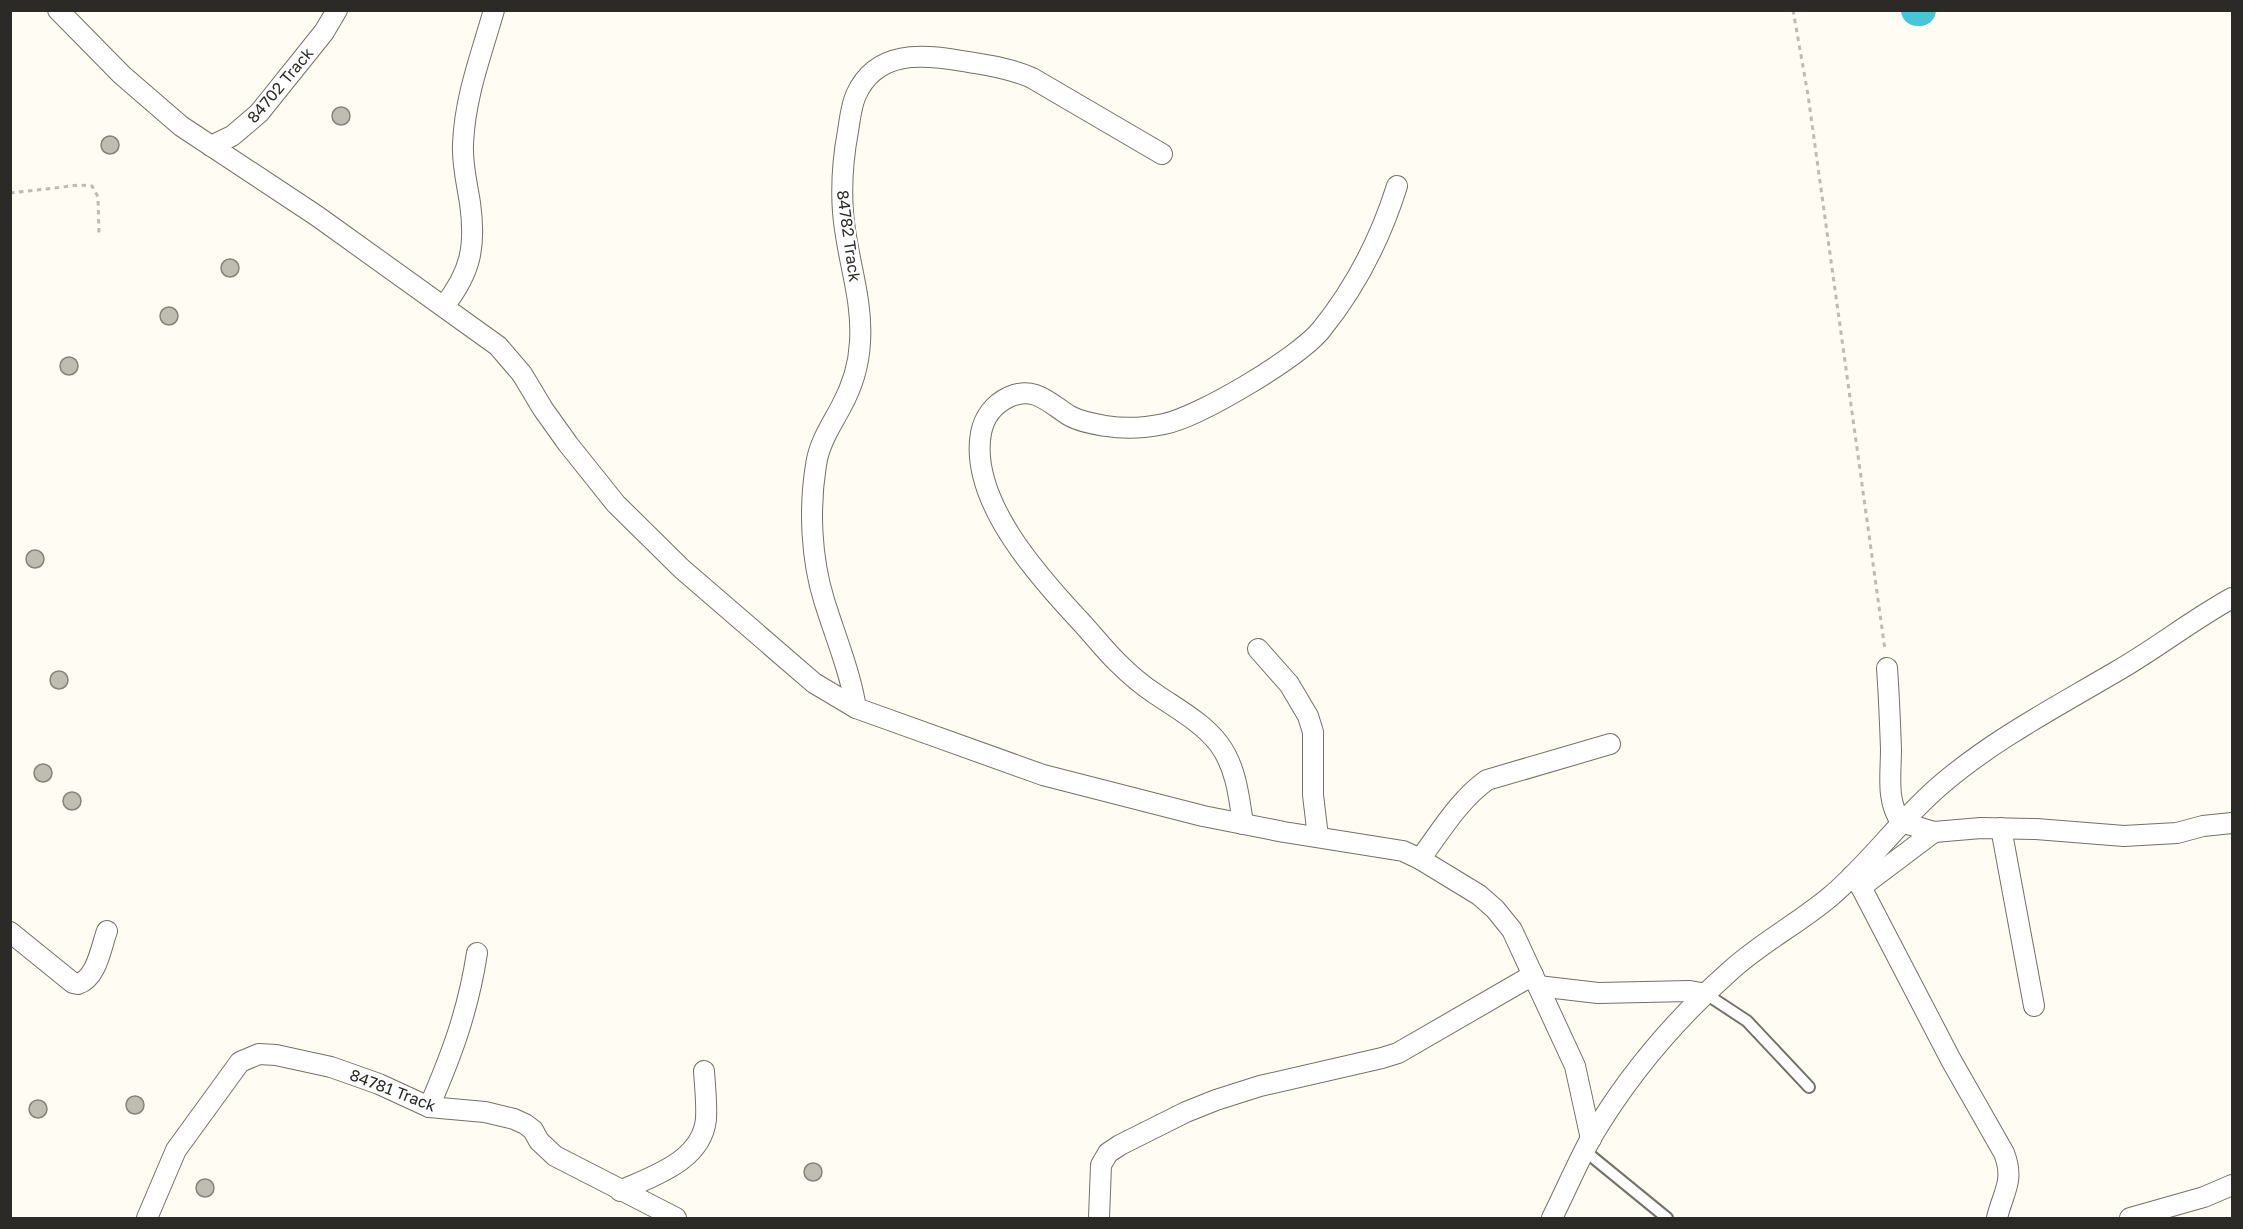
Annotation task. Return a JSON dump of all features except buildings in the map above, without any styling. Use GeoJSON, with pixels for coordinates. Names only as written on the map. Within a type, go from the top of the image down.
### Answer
{"type":"FeatureCollection","features":[{"type":"Feature","properties":{"kind":"street"},"geometry":{"type":"LineString","coordinates":[[58,10],[154,105],[482,333],[511,359],[568,444],[616,504],[662,551],[814,682],[856,708],[1043,776],[1105,793],[1243,824],[1392,848],[1420,859],[1479,895],[1495,909],[1512,930],[1575,1066],[1588,1145]]}},
{"type":"Feature","properties":{"kind":"street","name":"84702 Track"},"geometry":{"type":"LineString","coordinates":[[211,146],[232,136],[259,113],[324,32],[337,10]]}},
{"type":"Feature","properties":{"kind":"street"},"geometry":{"type":"LineString","coordinates":[[444,306],[464,278],[471,250],[471,212],[463,166],[462,145],[466,107],[473,77],[494,10]]}},
{"type":"Feature","properties":{"kind":"street","name":"84782 Track"},"geometry":{"type":"LineString","coordinates":[[856,708],[849,676],[817,574],[812,512],[816,464],[821,446],[852,382],[860,342],[860,306],[846,236],[841,185],[846,143],[856,96],[864,82],[875,71],[893,60],[911,56],[931,55],[1012,70],[1032,78],[1162,154]]}},
{"type":"Feature","properties":{"kind":"street"},"geometry":{"type":"LineString","coordinates":[[1243,824],[1233,770],[1218,742],[1204,728],[1154,693],[1116,661],[1046,584],[1000,518],[982,475],[978,456],[982,424],[990,411],[999,403],[1023,393],[1036,394],[1072,417],[1106,426],[1135,428],[1185,418],[1218,401],[1296,354],[1320,331],[1354,280],[1380,234],[1397,186]]}},
{"type":"Feature","properties":{"kind":"street"},"geometry":{"type":"LineString","coordinates":[[1856,881],[1901,822],[1942,783],[1976,756],[2036,718],[2120,670],[2232,598]]}},
{"type":"Feature","properties":{"kind":"street"},"geometry":{"type":"LineString","coordinates":[[1258,649],[1289,684],[1308,716],[1313,732],[1312,795],[1318,837]]}},
{"type":"Feature","properties":{"kind":"street"},"geometry":{"type":"LineString","coordinates":[[1887,668],[1891,789],[1895,812],[1901,822],[1934,832],[2001,828],[2124,836],[2157,835],[2232,823]]}},
{"type":"Feature","properties":{"kind":"street"},"geometry":{"type":"LineString","coordinates":[[1420,859],[1458,808],[1474,790],[1488,780],[1610,744]]}},
{"type":"Feature","properties":{"kind":"street"},"geometry":{"type":"LineString","coordinates":[[2001,828],[2034,1006]]}},
{"type":"Feature","properties":{"kind":"street"},"geometry":{"type":"LineString","coordinates":[[1552,1218],[1588,1145],[1631,1078],[1706,994],[1754,950],[1934,832]]}},
{"type":"Feature","properties":{"kind":"street"},"geometry":{"type":"LineString","coordinates":[[1856,881],[1951,1060],[2004,1153],[2009,1165],[2008,1184],[1997,1218]]}},
{"type":"Feature","properties":{"kind":"street"},"geometry":{"type":"LineString","coordinates":[[10,932],[73,983],[78,984],[87,979],[92,972],[107,931]]}},
{"type":"Feature","properties":{"kind":"street"},"geometry":{"type":"LineString","coordinates":[[429,1107],[462,1026],[477,953]]}},
{"type":"Feature","properties":{"kind":"street"},"geometry":{"type":"LineString","coordinates":[[1099,1218],[1101,1165],[1108,1154],[1120,1145],[1186,1112],[1216,1100],[1260,1086],[1361,1064],[1398,1053],[1535,980],[1598,993],[1690,991],[1706,994]]}},
{"type":"Feature","properties":{"kind":"street","name":"84781 Track"},"geometry":{"type":"LineString","coordinates":[[147,1218],[176,1150],[240,1062],[259,1054],[276,1054],[357,1075],[429,1107],[485,1112],[514,1119],[533,1130],[539,1141],[555,1156],[676,1218]]}},
{"type":"Feature","properties":{"kind":"street"},"geometry":{"type":"LineString","coordinates":[[620,1191],[679,1162],[699,1141],[706,1120],[704,1071]]}},
{"type":"Feature","properties":{"kind":"street"},"geometry":{"type":"LineString","coordinates":[[2130,1218],[2204,1197],[2232,1185]]}},
{"type":"Feature","properties":{"kind":"lane"},"geometry":{"type":"LineString","coordinates":[[1706,994],[1747,1021],[1809,1086]]}},
{"type":"Feature","properties":{"kind":"lane"},"geometry":{"type":"LineString","coordinates":[[1588,1145],[1667,1218]]}},
{"type":"Feature","properties":{"kind":"path"},"geometry":{"type":"LineString","coordinates":[[1793,10],[1808,95],[1887,668]]}},
{"type":"Feature","properties":{"kind":"path"},"geometry":{"type":"LineString","coordinates":[[10,193],[80,185],[92,186],[98,197],[99,235]]}}]}
